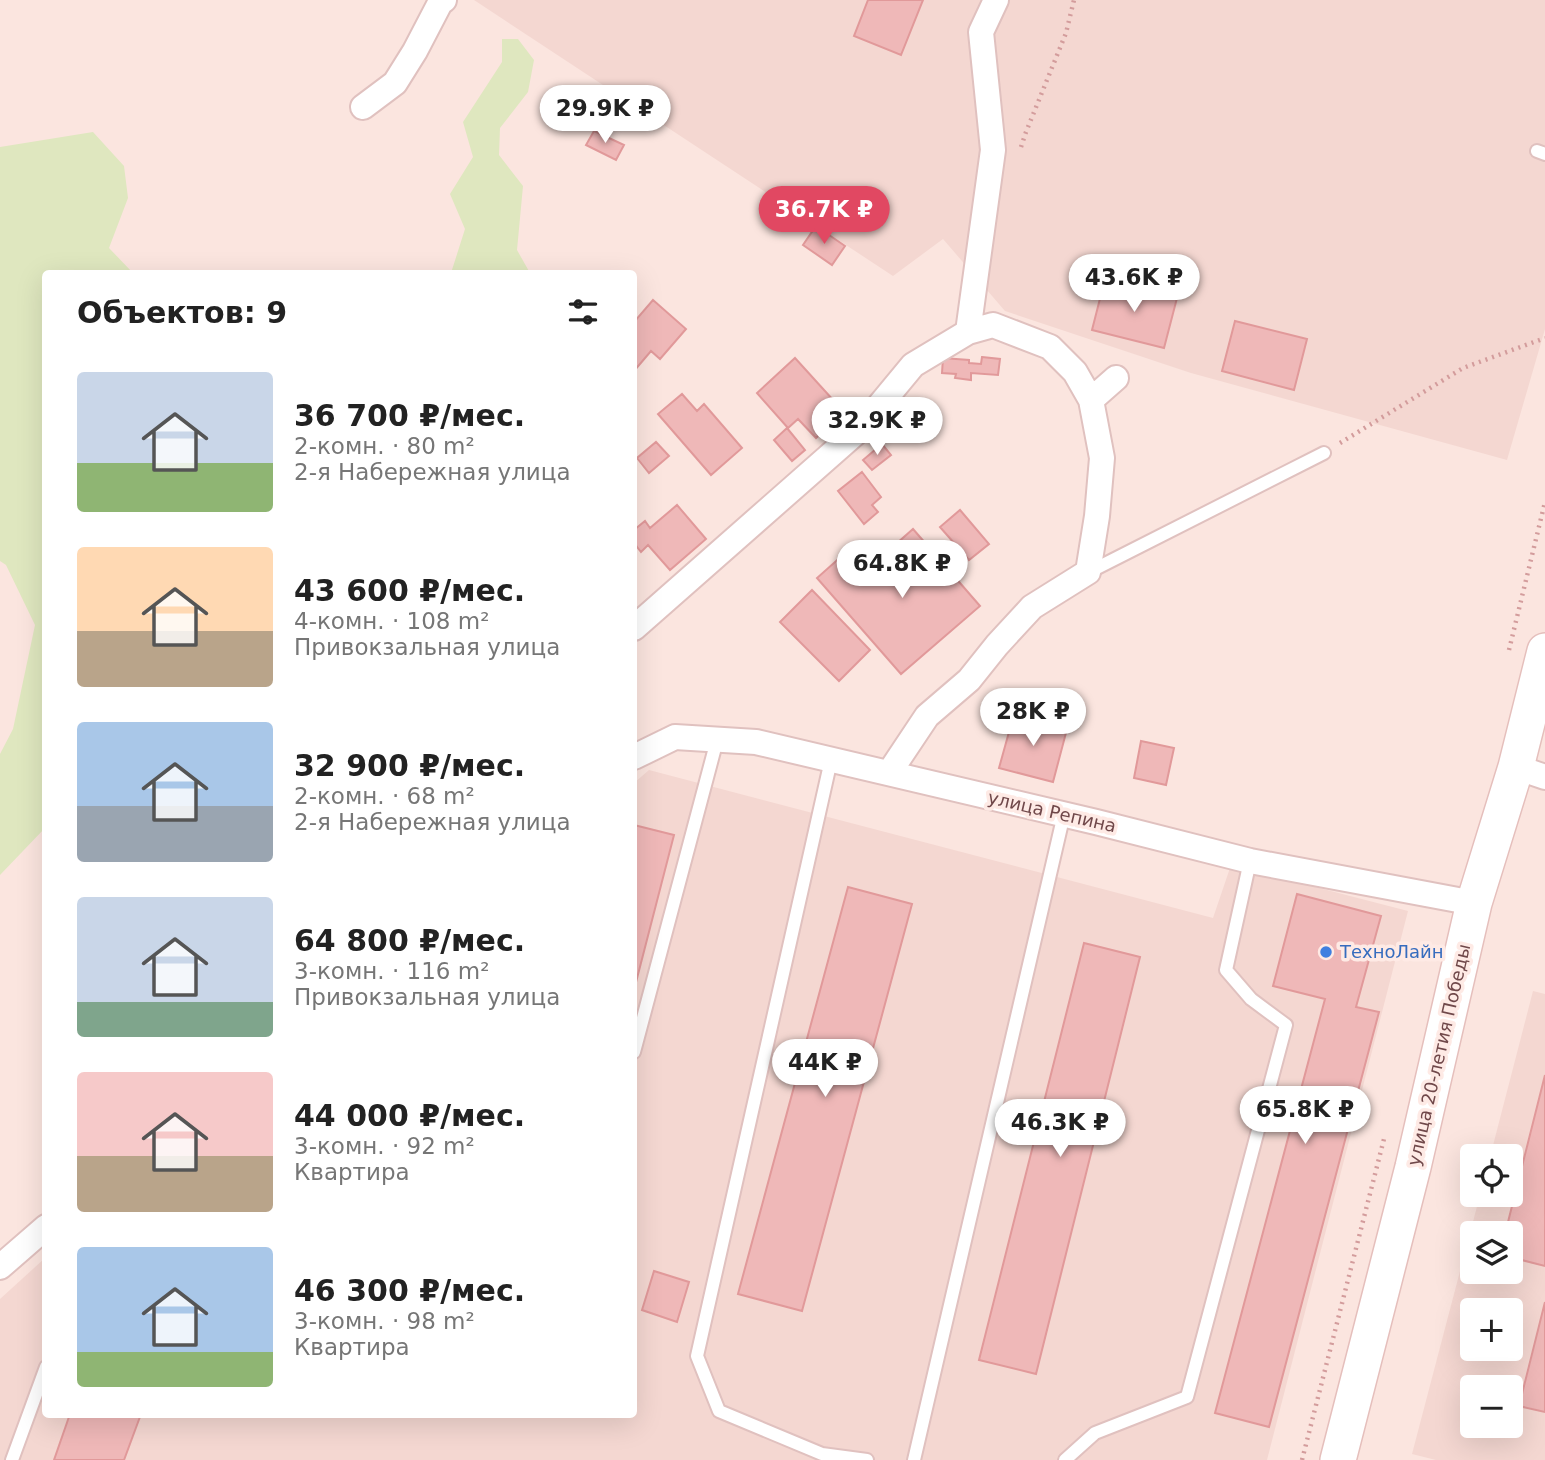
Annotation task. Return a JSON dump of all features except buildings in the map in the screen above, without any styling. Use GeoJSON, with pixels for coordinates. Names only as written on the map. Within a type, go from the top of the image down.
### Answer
{"type":"FeatureCollection","features":[{"type":"Feature","properties":{"kind":"main road","name":"улица 20-летия Победы"},"geometry":{"type":"LineString","coordinates":[[1338,1460],[1413,1167],[1474,903],[1531,772],[1545,651]]}},
{"type":"Feature","properties":{"kind":"street"},"geometry":{"type":"LineString","coordinates":[[363,107],[395,83],[444,0]]}},
{"type":"Feature","properties":{"kind":"street"},"geometry":{"type":"LineString","coordinates":[[968,332],[993,150],[981,32],[996,0]]}},
{"type":"Feature","properties":{"kind":"street"},"geometry":{"type":"LineString","coordinates":[[637,625],[860,429],[913,365],[968,332],[993,326],[1050,347],[1075,372],[1091,400],[1101,458],[1097,516],[1088,572],[1032,607],[969,680],[927,716],[889,773]]}},
{"type":"Feature","properties":{"kind":"street"},"geometry":{"type":"LineString","coordinates":[[1091,400],[1116,378]]}},
{"type":"Feature","properties":{"kind":"street","name":"улица Репина"},"geometry":{"type":"LineString","coordinates":[[637,756],[674,737],[757,742],[1250,860],[1474,903]]}},
{"type":"Feature","properties":{"kind":"street"},"geometry":{"type":"LineString","coordinates":[[0,1267],[42,1230]]}},
{"type":"Feature","properties":{"kind":"lane"},"geometry":{"type":"LineString","coordinates":[[1088,572],[1324,453]]}},
{"type":"Feature","properties":{"kind":"lane"},"geometry":{"type":"LineString","coordinates":[[637,1041],[717,740]]}},
{"type":"Feature","properties":{"kind":"lane"},"geometry":{"type":"LineString","coordinates":[[831,760],[697,1356],[719,1410],[821,1457],[866,1460]]}},
{"type":"Feature","properties":{"kind":"lane"},"geometry":{"type":"LineString","coordinates":[[914,1460],[1063,814]]}},
{"type":"Feature","properties":{"kind":"lane"},"geometry":{"type":"LineString","coordinates":[[1065,1460],[1096,1433],[1187,1397],[1286,1025],[1251,999],[1226,970],[1250,860]]}},
{"type":"Feature","properties":{"kind":"lane"},"geometry":{"type":"LineString","coordinates":[[12,1460],[42,1378]]}},
{"type":"Feature","properties":{"kind":"path"},"geometry":{"type":"LineString","coordinates":[[1019,156],[1066,33],[1074,0]]}},
{"type":"Feature","properties":{"kind":"path"},"geometry":{"type":"LineString","coordinates":[[1324,453],[1463,368],[1545,338]]}},
{"type":"Feature","properties":{"kind":"path"},"geometry":{"type":"LineString","coordinates":[[1302,1460],[1387,1128]]}},
{"type":"Feature","properties":{"kind":"shaded area"},"geometry":{"type":"Polygon","coordinates":[[[474,0],[1545,0],[1545,329],[1507,460],[1191,373],[1005,311],[943,239],[893,276],[474,0]]]}},
{"type":"Feature","properties":{"kind":"shaded area"},"geometry":{"type":"Polygon","coordinates":[[[649,770],[1213,918],[1231,865],[1408,911],[1267,1460],[0,1460],[0,1299],[42,1261],[42,1418],[637,1418],[637,780],[649,770]]]}},
{"type":"Feature","properties":{"kind":"shaded area"},"geometry":{"type":"Polygon","coordinates":[[[1533,991],[1545,994],[1545,1460],[1436,1460],[1412,1454],[1460,1271],[1460,1284],[1523,1284],[1523,1221],[1473,1221],[1477,1207],[1523,1207],[1523,1144],[1493,1144],[1533,991]]]}},
{"type":"Feature","properties":{"kind":"green space"},"geometry":{"type":"Polygon","coordinates":[[[502,39],[518,39],[534,60],[528,92],[500,128],[499,155],[523,186],[517,250],[528,270],[452,270],[465,229],[450,194],[473,157],[463,122],[502,62],[502,39]]]}},
{"type":"Feature","properties":{"kind":"green space"},"geometry":{"type":"Polygon","coordinates":[[[93,132],[124,166],[128,198],[109,248],[130,270],[42,270],[42,831],[0,875],[0,754],[13,729],[35,625],[6,565],[0,561],[0,147],[93,132]]]}},
{"type":"Feature","properties":{"kind":"place","name":"ТехноЛайн"},"geometry":{"type":"Point","coordinates":[1326,952]}}]}
